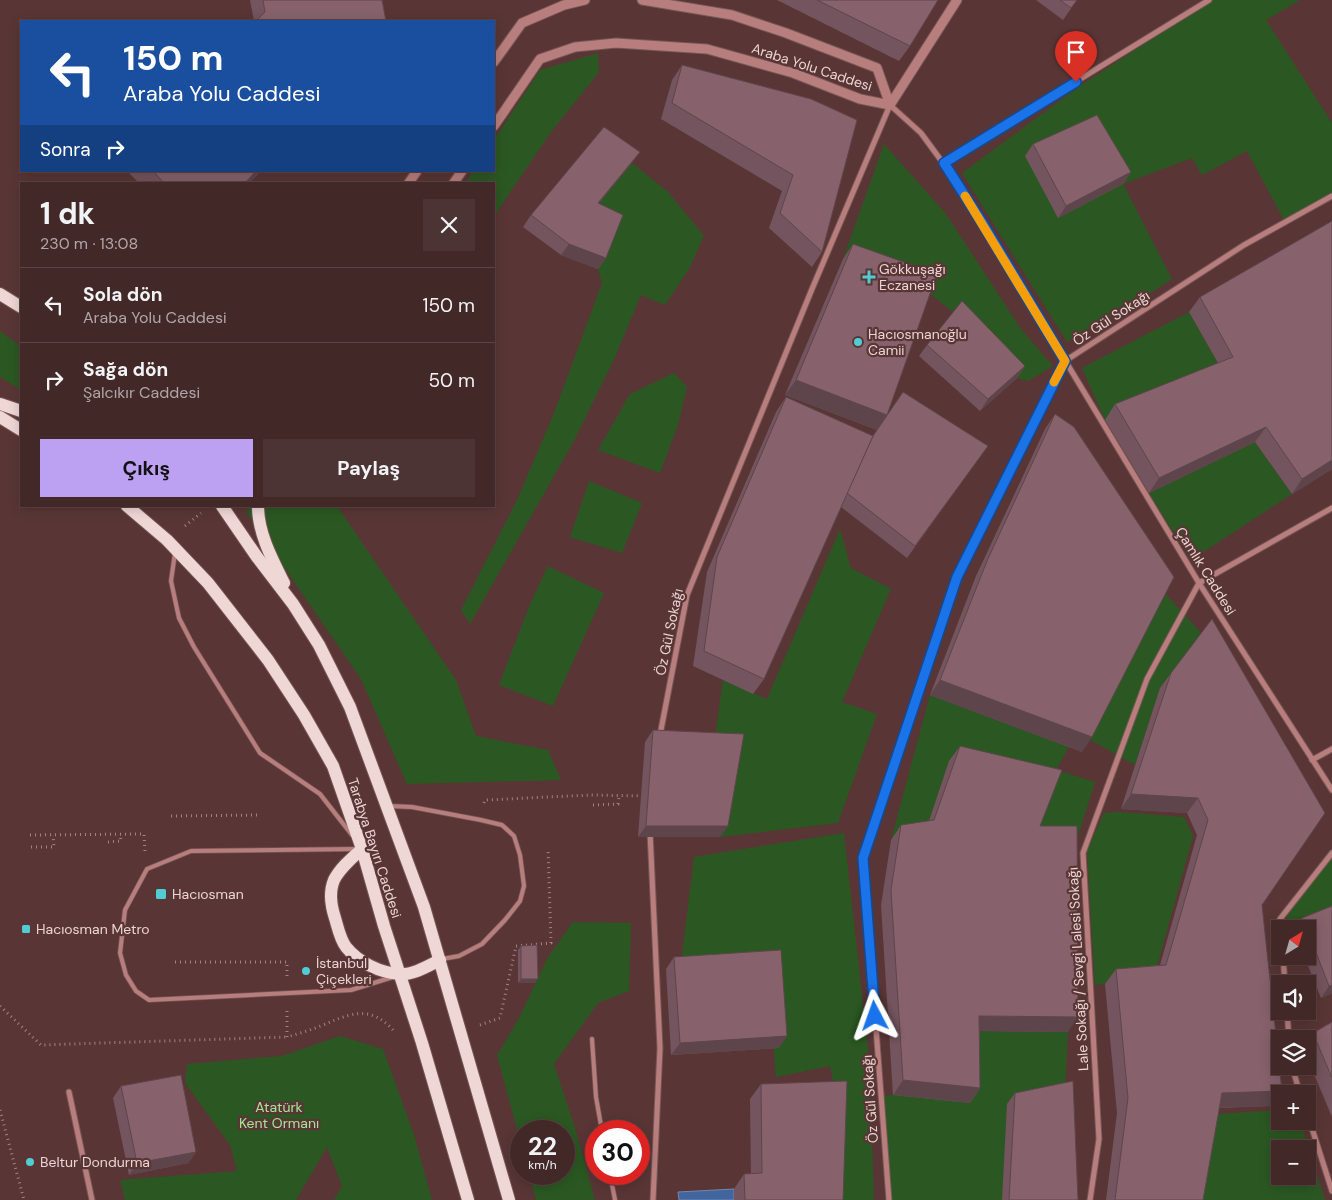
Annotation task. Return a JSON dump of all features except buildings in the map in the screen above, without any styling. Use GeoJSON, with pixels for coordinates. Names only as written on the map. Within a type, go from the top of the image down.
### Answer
{"type":"FeatureCollection","features":[{"type":"Feature","properties":{"kind":"main road"},"geometry":{"type":"LineString","coordinates":[[0,294],[20,306]]}},
{"type":"Feature","properties":{"kind":"main road"},"geometry":{"type":"LineString","coordinates":[[0,404],[20,411]]}},
{"type":"Feature","properties":{"kind":"main road"},"geometry":{"type":"LineString","coordinates":[[0,417],[20,429]]}},
{"type":"Feature","properties":{"kind":"main road","name":"Tarabya Bayırı Caddesi"},"geometry":{"type":"LineString","coordinates":[[128,507],[171,544],[208,584],[268,660],[304,715],[333,766],[362,849],[468,1200]]}},
{"type":"Feature","properties":{"kind":"main road","name":"Tarabya Bayırı Caddesi"},"geometry":{"type":"LineString","coordinates":[[223,507],[257,557],[293,604],[319,645],[350,707],[424,907],[509,1200]]}},
{"type":"Feature","properties":{"kind":"main road"},"geometry":{"type":"LineString","coordinates":[[258,507],[267,548],[293,604]]}},
{"type":"Feature","properties":{"kind":"main road"},"geometry":{"type":"LineString","coordinates":[[362,849],[344,866],[334,880],[331,892],[332,909],[346,947],[376,970],[399,974],[415,971],[440,960]]}},
{"type":"Feature","properties":{"kind":"street"},"geometry":{"type":"LineString","coordinates":[[495,61],[522,23],[564,5],[585,0]]}},
{"type":"Feature","properties":{"kind":"street","name":"Araba Yolu Caddesi"},"geometry":{"type":"LineString","coordinates":[[642,0],[732,16],[786,33],[877,68],[890,105],[921,132],[944,163],[1065,361]]}},
{"type":"Feature","properties":{"kind":"street"},"geometry":{"type":"LineString","coordinates":[[890,105],[957,0]]}},
{"type":"Feature","properties":{"kind":"street"},"geometry":{"type":"LineString","coordinates":[[944,163],[1209,0]]}},
{"type":"Feature","properties":{"kind":"street","name":"Araba Yolu Caddesi"},"geometry":{"type":"LineString","coordinates":[[495,125],[540,60],[575,47],[616,43],[707,48],[793,73],[860,99],[890,105]]}},
{"type":"Feature","properties":{"kind":"street","name":"Öz Gül Sokağı"},"geometry":{"type":"LineString","coordinates":[[659,739],[686,595],[890,105]]}},
{"type":"Feature","properties":{"kind":"street","name":"Öz Gül Sokağı"},"geometry":{"type":"LineString","coordinates":[[889,1200],[863,858],[957,577],[1065,361],[1244,245],[1332,196]]}},
{"type":"Feature","properties":{"kind":"street","name":"Çamlık Caddesi"},"geometry":{"type":"LineString","coordinates":[[1065,361],[1199,583],[1332,790]]}},
{"type":"Feature","properties":{"kind":"street"},"geometry":{"type":"LineString","coordinates":[[1199,583],[1332,508]]}},
{"type":"Feature","properties":{"kind":"street","name":"Lale Sokağı / Sevgi Lalesi Sokağı"},"geometry":{"type":"LineString","coordinates":[[1090,1200],[1099,1139],[1083,853],[1147,679],[1199,583]]}},
{"type":"Feature","properties":{"kind":"street"},"geometry":{"type":"LineString","coordinates":[[1312,760],[1332,749]]}},
{"type":"Feature","properties":{"kind":"street"},"geometry":{"type":"LineString","coordinates":[[648,796],[660,1048],[653,1200]]}},
{"type":"Feature","properties":{"kind":"street"},"geometry":{"type":"LineString","coordinates":[[1280,920],[1332,853]]}},
{"type":"Feature","properties":{"kind":"street"},"geometry":{"type":"LineString","coordinates":[[69,1092],[92,1200]]}},
{"type":"Feature","properties":{"kind":"street"},"geometry":{"type":"LineString","coordinates":[[1312,1130],[1332,1191]]}},
{"type":"Feature","properties":{"kind":"lane"},"geometry":{"type":"LineString","coordinates":[[171,544],[171,580],[179,618],[194,647],[260,753],[320,794],[362,849]]}},
{"type":"Feature","properties":{"kind":"lane"},"geometry":{"type":"LineString","coordinates":[[386,806],[412,807],[481,820],[502,825],[514,836],[520,855],[524,886],[520,901],[482,944],[458,956],[440,960]]}},
{"type":"Feature","properties":{"kind":"lane"},"geometry":{"type":"LineString","coordinates":[[362,849],[192,851],[147,869],[125,910],[120,953],[126,975],[136,991],[149,1000],[351,990],[399,974]]}},
{"type":"Feature","properties":{"kind":"lane"},"geometry":{"type":"LineString","coordinates":[[592,1039],[596,1097],[600,1120]]}},
{"type":"Feature","properties":{"kind":"lane"},"geometry":{"type":"LineString","coordinates":[[612,1185],[615,1200]]}},
{"type":"Feature","properties":{"kind":"path"},"geometry":{"type":"LineString","coordinates":[[171,544],[202,512]]}},
{"type":"Feature","properties":{"kind":"path"},"geometry":{"type":"LineString","coordinates":[[498,800],[591,795],[648,796]]}},
{"type":"Feature","properties":{"kind":"path"},"geometry":{"type":"LineString","coordinates":[[593,805],[618,804],[619,796]]}},
{"type":"Feature","properties":{"kind":"path"},"geometry":{"type":"LineString","coordinates":[[170,816],[258,815]]}},
{"type":"Feature","properties":{"kind":"path"},"geometry":{"type":"LineString","coordinates":[[108,842],[121,841],[120,834]]}},
{"type":"Feature","properties":{"kind":"path"},"geometry":{"type":"LineString","coordinates":[[30,835],[144,834],[147,869]]}},
{"type":"Feature","properties":{"kind":"path"},"geometry":{"type":"LineString","coordinates":[[30,847],[54,847],[53,835]]}},
{"type":"Feature","properties":{"kind":"path"},"geometry":{"type":"LineString","coordinates":[[548,849],[550,924]]}},
{"type":"Feature","properties":{"kind":"path"},"geometry":{"type":"LineString","coordinates":[[175,962],[262,961]]}},
{"type":"Feature","properties":{"kind":"path"},"geometry":{"type":"LineString","coordinates":[[0,1006],[41,1045],[288,1037]]}},
{"type":"Feature","properties":{"kind":"path"},"geometry":{"type":"LineString","coordinates":[[0,1110],[24,1200]]}},
{"type":"Feature","properties":{"kind":"green space"},"geometry":{"type":"Polygon","coordinates":[[[1211,0],[1300,0],[1266,20],[1332,123],[1332,192],[1285,222],[1247,151],[1202,175],[1192,158],[1123,184],[1172,279],[1067,342],[962,173],[1080,86],[1211,0]]]}},
{"type":"Feature","properties":{"kind":"green space"},"geometry":{"type":"Polygon","coordinates":[[[598,53],[599,72],[551,132],[495,215],[495,182],[466,182],[472,172],[495,172],[495,138],[540,70],[598,53]]]}},
{"type":"Feature","properties":{"kind":"green space"},"geometry":{"type":"Polygon","coordinates":[[[884,144],[946,214],[1021,329],[1053,366],[1028,381],[1017,378],[954,313],[926,290],[843,259],[884,144]]]}},
{"type":"Feature","properties":{"kind":"green space"},"geometry":{"type":"Polygon","coordinates":[[[632,163],[668,192],[704,236],[689,269],[665,305],[641,295],[615,357],[575,439],[470,624],[461,610],[518,498],[554,413],[602,283],[598,269],[590,214],[632,163]]]}},
{"type":"Feature","properties":{"kind":"green space"},"geometry":{"type":"Polygon","coordinates":[[[1189,312],[1223,372],[1105,420],[1082,368],[1189,312]]]}},
{"type":"Feature","properties":{"kind":"green space"},"geometry":{"type":"Polygon","coordinates":[[[0,331],[20,346],[20,389],[0,377],[0,331]]]}},
{"type":"Feature","properties":{"kind":"green space"},"geometry":{"type":"Polygon","coordinates":[[[674,373],[687,387],[678,425],[660,473],[598,450],[630,394],[674,373]]]}},
{"type":"Feature","properties":{"kind":"green space"},"geometry":{"type":"Polygon","coordinates":[[[1255,442],[1292,494],[1191,560],[1149,493],[1255,442]]]}},
{"type":"Feature","properties":{"kind":"green space"},"geometry":{"type":"Polygon","coordinates":[[[589,481],[642,503],[622,553],[570,537],[589,481]]]}},
{"type":"Feature","properties":{"kind":"green space"},"geometry":{"type":"Polygon","coordinates":[[[249,507],[338,507],[456,680],[476,736],[548,750],[561,780],[407,784],[361,679],[246,512],[249,507]]]}},
{"type":"Feature","properties":{"kind":"green space"},"geometry":{"type":"Polygon","coordinates":[[[840,529],[851,568],[891,589],[842,702],[877,714],[838,823],[720,837],[735,746],[714,744],[723,680],[767,699],[840,529]]]}},
{"type":"Feature","properties":{"kind":"green space"},"geometry":{"type":"Polygon","coordinates":[[[548,566],[604,593],[553,706],[499,685],[530,604],[548,566]]]}},
{"type":"Feature","properties":{"kind":"green space"},"geometry":{"type":"Polygon","coordinates":[[[1164,592],[1202,634],[1160,688],[1135,765],[1089,739],[1164,592]]]}},
{"type":"Feature","properties":{"kind":"green space"},"geometry":{"type":"Polygon","coordinates":[[[930,695],[1069,747],[1056,770],[1095,782],[1076,842],[924,835],[891,840],[930,695]]]}},
{"type":"Feature","properties":{"kind":"green space"},"geometry":{"type":"Polygon","coordinates":[[[1120,812],[1184,817],[1193,836],[1154,977],[1095,985],[1087,851],[1104,813],[1120,812]]]}},
{"type":"Feature","properties":{"kind":"green space"},"geometry":{"type":"Polygon","coordinates":[[[844,833],[869,1058],[874,1200],[833,1200],[836,1096],[830,1066],[776,1077],[767,977],[679,980],[694,857],[844,833]]]}},
{"type":"Feature","properties":{"kind":"green space"},"geometry":{"type":"Polygon","coordinates":[[[1332,854],[1332,914],[1316,920],[1288,920],[1286,916],[1332,854]]]}},
{"type":"Feature","properties":{"kind":"green space"},"geometry":{"type":"Polygon","coordinates":[[[573,922],[631,923],[629,991],[598,1003],[554,1064],[572,1120],[515,1120],[497,1055],[519,1018],[548,957],[573,922]]]}},
{"type":"Feature","properties":{"kind":"green space"},"geometry":{"type":"Polygon","coordinates":[[[969,1031],[1068,1032],[1065,1092],[1002,1200],[889,1200],[881,1096],[893,1095],[969,1031]]]}},
{"type":"Feature","properties":{"kind":"green space","name":"Atatürk Kent Ormanı"},"geometry":{"type":"Polygon","coordinates":[[[340,1036],[383,1049],[414,1135],[432,1200],[334,1200],[342,1186],[327,1147],[296,1200],[125,1200],[120,1180],[237,1171],[230,1145],[185,1083],[187,1064],[282,1056],[340,1036]]]}},
{"type":"Feature","properties":{"kind":"green space"},"geometry":{"type":"Polygon","coordinates":[[[1271,1111],[1271,1130],[1303,1130],[1306,1140],[1271,1140],[1271,1185],[1316,1185],[1316,1172],[1325,1200],[1200,1200],[1217,1114],[1271,1111]]]}},
{"type":"Feature","properties":{"kind":"green space"},"geometry":{"type":"Polygon","coordinates":[[[575,1128],[585,1164],[585,1185],[591,1185],[595,1200],[536,1200],[532,1185],[575,1185],[575,1128]]]}},
{"type":"Feature","properties":{"kind":"water"},"geometry":{"type":"Polygon","coordinates":[[[734,1189],[734,1200],[679,1200],[678,1192],[734,1189]]]}},
{"type":"Feature","properties":{"kind":"slow traffic"},"geometry":{"type":"LineString","coordinates":[[965,196],[1065,361],[1054,382]]}},
{"type":"Feature","properties":{"kind":"place","name":"Gökkuşağı Eczanesi"},"geometry":{"type":"Point","coordinates":[869,277]}},
{"type":"Feature","properties":{"kind":"place","name":"Hacıosmanoğlu Camii"},"geometry":{"type":"Point","coordinates":[858,342]}},
{"type":"Feature","properties":{"kind":"place","name":"Hacıosman"},"geometry":{"type":"Point","coordinates":[161,894]}},
{"type":"Feature","properties":{"kind":"place","name":"Hacıosman Metro"},"geometry":{"type":"Point","coordinates":[26,929]}},
{"type":"Feature","properties":{"kind":"place","name":"İstanbul Çiçekleri"},"geometry":{"type":"Point","coordinates":[306,971]}},
{"type":"Feature","properties":{"kind":"place","name":"Beltur Dondurma"},"geometry":{"type":"Point","coordinates":[30,1162]}},
{"type":"Feature","properties":{"kind":"route"},"geometry":{"type":"LineString","coordinates":[[875,1016],[863,858],[957,577],[1065,361],[944,163],[1076,82]]}}]}
